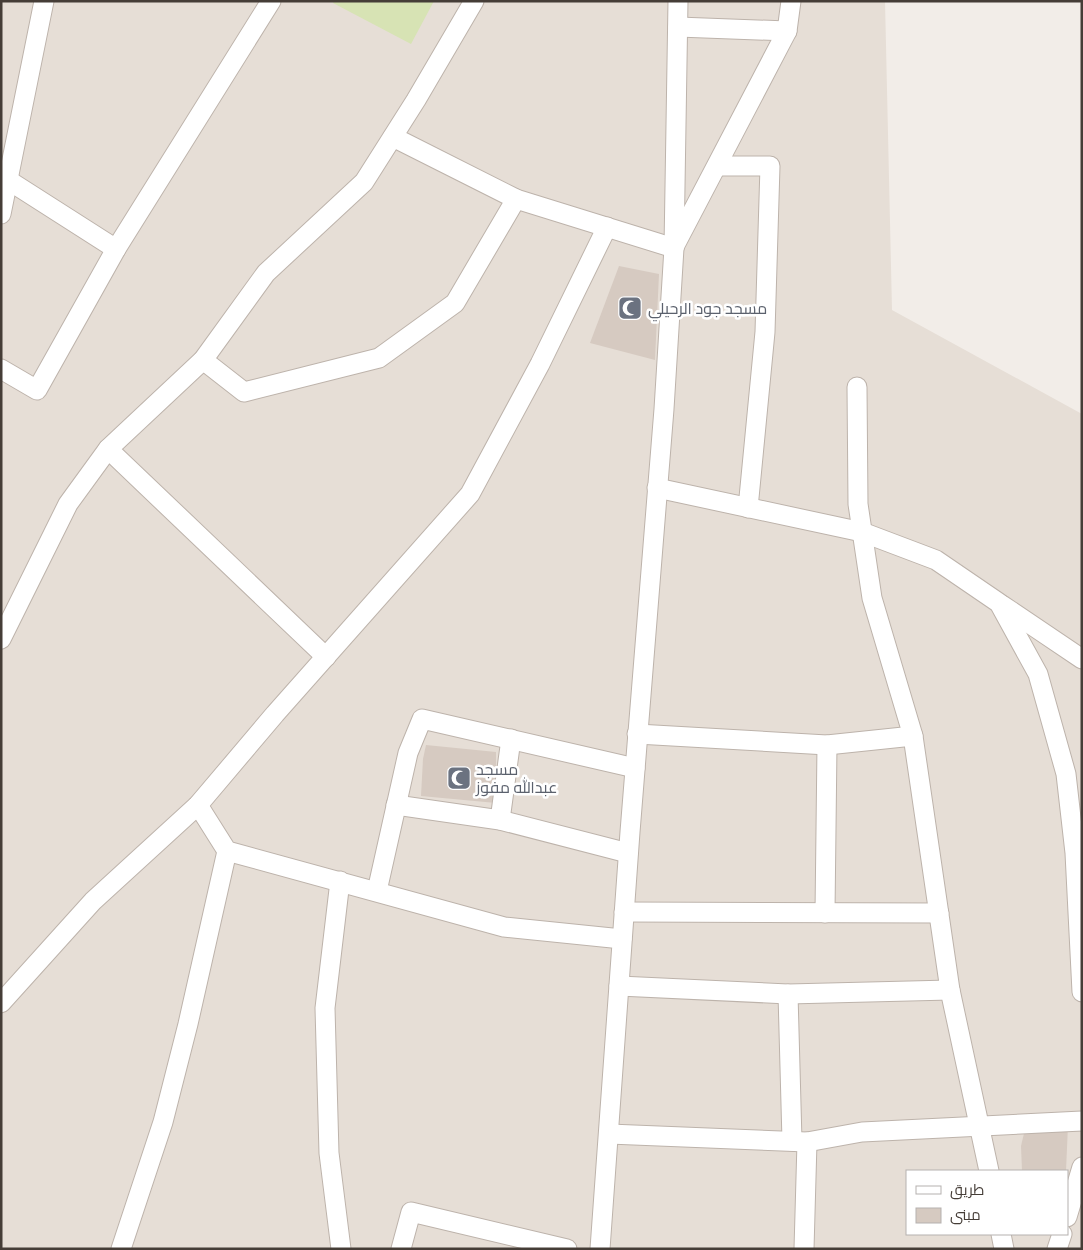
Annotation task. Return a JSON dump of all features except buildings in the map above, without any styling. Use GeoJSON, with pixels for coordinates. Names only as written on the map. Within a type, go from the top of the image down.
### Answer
{"type":"FeatureCollection","features":[{"type":"Feature","properties":{"kind":"street"},"geometry":{"type":"LineString","coordinates":[[1,214],[44,1]]}},
{"type":"Feature","properties":{"kind":"street"},"geometry":{"type":"LineString","coordinates":[[1,369],[37,390],[116,249],[271,1]]}},
{"type":"Feature","properties":{"kind":"street"},"geometry":{"type":"LineString","coordinates":[[1,639],[68,504],[108,448],[203,360],[266,273],[364,182],[474,1]]}},
{"type":"Feature","properties":{"kind":"street"},"geometry":{"type":"LineString","coordinates":[[674,248],[787,31],[791,1]]}},
{"type":"Feature","properties":{"kind":"street"},"geometry":{"type":"LineString","coordinates":[[600,1249],[637,734],[658,488],[674,248],[678,27],[672,3]]}},
{"type":"Feature","properties":{"kind":"street"},"geometry":{"type":"LineString","coordinates":[[678,27],[787,31]]}},
{"type":"Feature","properties":{"kind":"street"},"geometry":{"type":"LineString","coordinates":[[393,137],[516,199],[674,248]]}},
{"type":"Feature","properties":{"kind":"street"},"geometry":{"type":"LineString","coordinates":[[716,166],[770,166],[765,332],[748,508]]}},
{"type":"Feature","properties":{"kind":"street"},"geometry":{"type":"LineString","coordinates":[[8,180],[116,249]]}},
{"type":"Feature","properties":{"kind":"street"},"geometry":{"type":"LineString","coordinates":[[203,360],[244,392],[379,358],[455,303],[516,199]]}},
{"type":"Feature","properties":{"kind":"street"},"geometry":{"type":"LineString","coordinates":[[1,1003],[93,901],[198,806],[275,714],[470,494],[540,364],[607,227]]}},
{"type":"Feature","properties":{"kind":"street"},"geometry":{"type":"LineString","coordinates":[[857,387],[858,504],[872,598],[913,736],[950,990],[989,1170]]}},
{"type":"Feature","properties":{"kind":"street"},"geometry":{"type":"LineString","coordinates":[[108,448],[326,657]]}},
{"type":"Feature","properties":{"kind":"street"},"geometry":{"type":"LineString","coordinates":[[658,488],[862,532],[936,560],[1082,659]]}},
{"type":"Feature","properties":{"kind":"street"},"geometry":{"type":"LineString","coordinates":[[999,603],[1038,674],[1066,774],[1079,863],[1082,992]]}},
{"type":"Feature","properties":{"kind":"street"},"geometry":{"type":"LineString","coordinates":[[377,891],[408,753],[422,719],[635,768]]}},
{"type":"Feature","properties":{"kind":"street"},"geometry":{"type":"LineString","coordinates":[[637,734],[827,745],[913,736]]}},
{"type":"Feature","properties":{"kind":"street"},"geometry":{"type":"LineString","coordinates":[[500,820],[511,739]]}},
{"type":"Feature","properties":{"kind":"street"},"geometry":{"type":"LineString","coordinates":[[825,913],[827,745]]}},
{"type":"Feature","properties":{"kind":"street"},"geometry":{"type":"LineString","coordinates":[[396,805],[500,820],[628,853]]}},
{"type":"Feature","properties":{"kind":"street"},"geometry":{"type":"LineString","coordinates":[[198,806],[227,851],[504,927],[622,939]]}},
{"type":"Feature","properties":{"kind":"street"},"geometry":{"type":"LineString","coordinates":[[120,1249],[163,1122],[188,1024],[227,851]]}},
{"type":"Feature","properties":{"kind":"street"},"geometry":{"type":"LineString","coordinates":[[340,881],[325,1008],[329,1153],[341,1249]]}},
{"type":"Feature","properties":{"kind":"street"},"geometry":{"type":"LineString","coordinates":[[624,912],[939,913]]}},
{"type":"Feature","properties":{"kind":"street"},"geometry":{"type":"LineString","coordinates":[[619,986],[788,994],[950,990]]}},
{"type":"Feature","properties":{"kind":"street"},"geometry":{"type":"LineString","coordinates":[[788,994],[799,1142],[804,1249]]}},
{"type":"Feature","properties":{"kind":"street"},"geometry":{"type":"LineString","coordinates":[[609,1134],[799,1142],[862,1132],[1082,1121]]}},
{"type":"Feature","properties":{"kind":"street"},"geometry":{"type":"LineString","coordinates":[[1068,1214],[1082,1167]]}},
{"type":"Feature","properties":{"kind":"street"},"geometry":{"type":"LineString","coordinates":[[401,1249],[411,1212],[567,1249]]}},
{"type":"Feature","properties":{"kind":"street"},"geometry":{"type":"LineString","coordinates":[[1001,1235],[1004,1249]]}},
{"type":"Feature","properties":{"kind":"street"},"geometry":{"type":"LineString","coordinates":[[1057,1249],[1062,1235]]}},
{"type":"Feature","properties":{"kind":"shaded area"},"geometry":{"type":"Polygon","coordinates":[[[1,1],[885,1],[892,310],[1082,414],[1082,1249],[1,1249],[1,1]]]}},
{"type":"Feature","properties":{"kind":"green space"},"geometry":{"type":"Polygon","coordinates":[[[334,1],[434,1],[411,44],[333,3],[334,1]]]}},
{"type":"Feature","properties":{"kind":"place","name":"مسجد جود الرحيلي"},"geometry":{"type":"Point","coordinates":[630,308]}},
{"type":"Feature","properties":{"kind":"place","name":"مسجد عبدالله مفوز"},"geometry":{"type":"Point","coordinates":[459,778]}}]}
